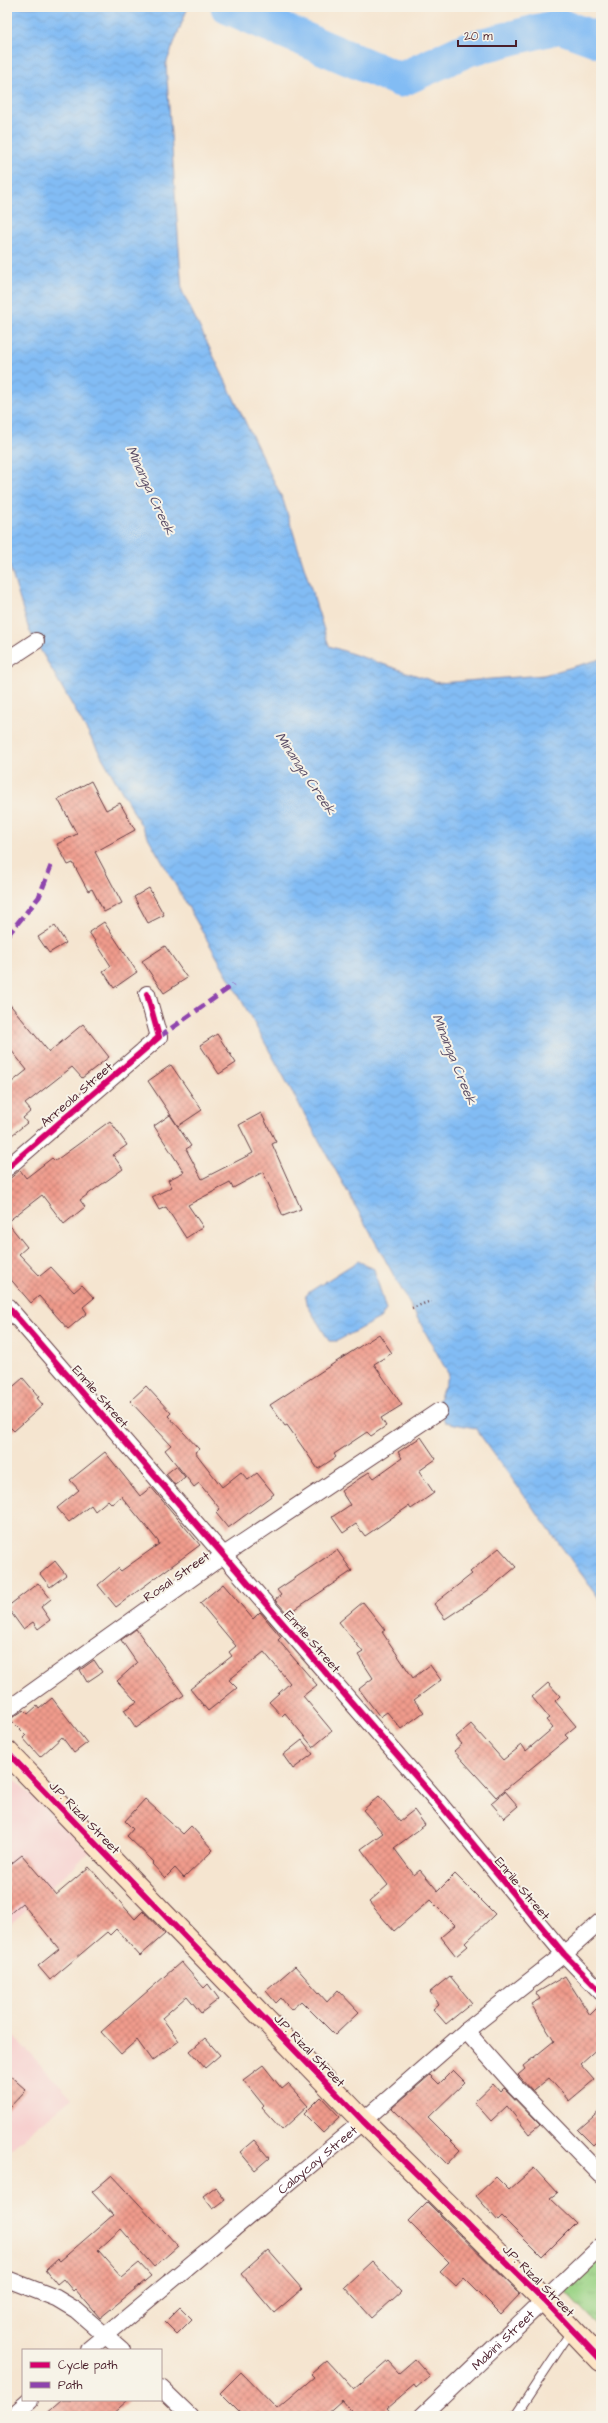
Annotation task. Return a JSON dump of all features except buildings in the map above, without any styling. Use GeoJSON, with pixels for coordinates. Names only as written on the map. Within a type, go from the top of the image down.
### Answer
{"type":"FeatureCollection","features":[{"type":"Feature","properties":{"kind":"street"},"geometry":{"type":"LineString","coordinates":[[7,660],[36,641]]}},
{"type":"Feature","properties":{"kind":"street","name":"Arreola Street"},"geometry":{"type":"LineString","coordinates":[[7,1168],[159,1037],[146,994]]}},
{"type":"Feature","properties":{"kind":"street","name":"Enrile Street"},"geometry":{"type":"LineString","coordinates":[[7,1306],[439,1804],[564,1954],[601,1992]]}},
{"type":"Feature","properties":{"kind":"street","name":"Rosal Street"},"geometry":{"type":"LineString","coordinates":[[7,1710],[224,1555],[439,1411]]}},
{"type":"Feature","properties":{"kind":"street","name":"J.P. Rizal Street"},"geometry":{"type":"LineString","coordinates":[[7,1752],[363,2121],[545,2301],[601,2360]]}},
{"type":"Feature","properties":{"kind":"street","name":"Calaycay Street"},"geometry":{"type":"LineString","coordinates":[[89,2349],[363,2121],[466,2031],[564,1954],[601,1921]]}},
{"type":"Feature","properties":{"kind":"street"},"geometry":{"type":"LineString","coordinates":[[466,2031],[514,2085],[601,2175]]}},
{"type":"Feature","properties":{"kind":"street","name":"Mabini Street"},"geometry":{"type":"LineString","coordinates":[[422,2416],[545,2301],[601,2246]]}},
{"type":"Feature","properties":{"kind":"street"},"geometry":{"type":"LineString","coordinates":[[10,2284],[56,2298],[76,2310],[106,2334],[121,2349]]}},
{"type":"Feature","properties":{"kind":"street"},"geometry":{"type":"LineString","coordinates":[[162,2389],[190,2416]]}},
{"type":"Feature","properties":{"kind":"street"},"geometry":{"type":"LineString","coordinates":[[12,2416],[29,2401]]}},
{"type":"Feature","properties":{"kind":"lane"},"geometry":{"type":"LineString","coordinates":[[515,2416],[572,2329]]}},
{"type":"Feature","properties":{"kind":"path"},"geometry":{"type":"LineString","coordinates":[[412,1308],[431,1301]]}},
{"type":"Feature","properties":{"kind":"shaded area"},"geometry":{"type":"Polygon","coordinates":[[[7,1772],[90,1852],[7,1927],[7,1772]]]}},
{"type":"Feature","properties":{"kind":"shaded area"},"geometry":{"type":"Polygon","coordinates":[[[7,2029],[72,2098],[7,2152],[7,2029]]]}},
{"type":"Feature","properties":{"kind":"green space"},"geometry":{"type":"Polygon","coordinates":[[[601,2252],[601,2329],[565,2291],[601,2252]]]}},
{"type":"Feature","properties":{"kind":"water","name":"Minanga Creek"},"geometry":{"type":"Polygon","coordinates":[[[7,7],[188,7],[166,64],[182,291],[283,500],[329,646],[439,683],[544,675],[601,659],[601,1601],[475,1428],[445,1422],[437,1404],[449,1375],[233,985],[29,630],[7,557],[7,7]]]}},
{"type":"Feature","properties":{"kind":"water"},"geometry":{"type":"Polygon","coordinates":[[[358,1261],[374,1269],[386,1310],[380,1318],[337,1341],[329,1341],[306,1303],[305,1297],[309,1292],[358,1261]]]}},
{"type":"Feature","properties":{"kind":"waterway"},"geometry":{"type":"LineString","coordinates":[[228,7],[400,80],[468,49],[560,26],[601,41]]}},
{"type":"Feature","properties":{"kind":"marked path"},"geometry":{"type":"LineString","coordinates":[[7,936],[39,897],[51,866]]}},
{"type":"Feature","properties":{"kind":"marked path"},"geometry":{"type":"LineString","coordinates":[[159,1037],[233,985]]}},
{"type":"Feature","properties":{"kind":"cycle path"},"geometry":{"type":"LineString","coordinates":[[7,1168],[159,1037],[147,994]]}},
{"type":"Feature","properties":{"kind":"cycle path"},"geometry":{"type":"LineString","coordinates":[[7,1306],[439,1803],[564,1954],[601,1992]]}},
{"type":"Feature","properties":{"kind":"cycle path"},"geometry":{"type":"LineString","coordinates":[[7,1752],[363,2121],[545,2301],[601,2360]]}}]}
